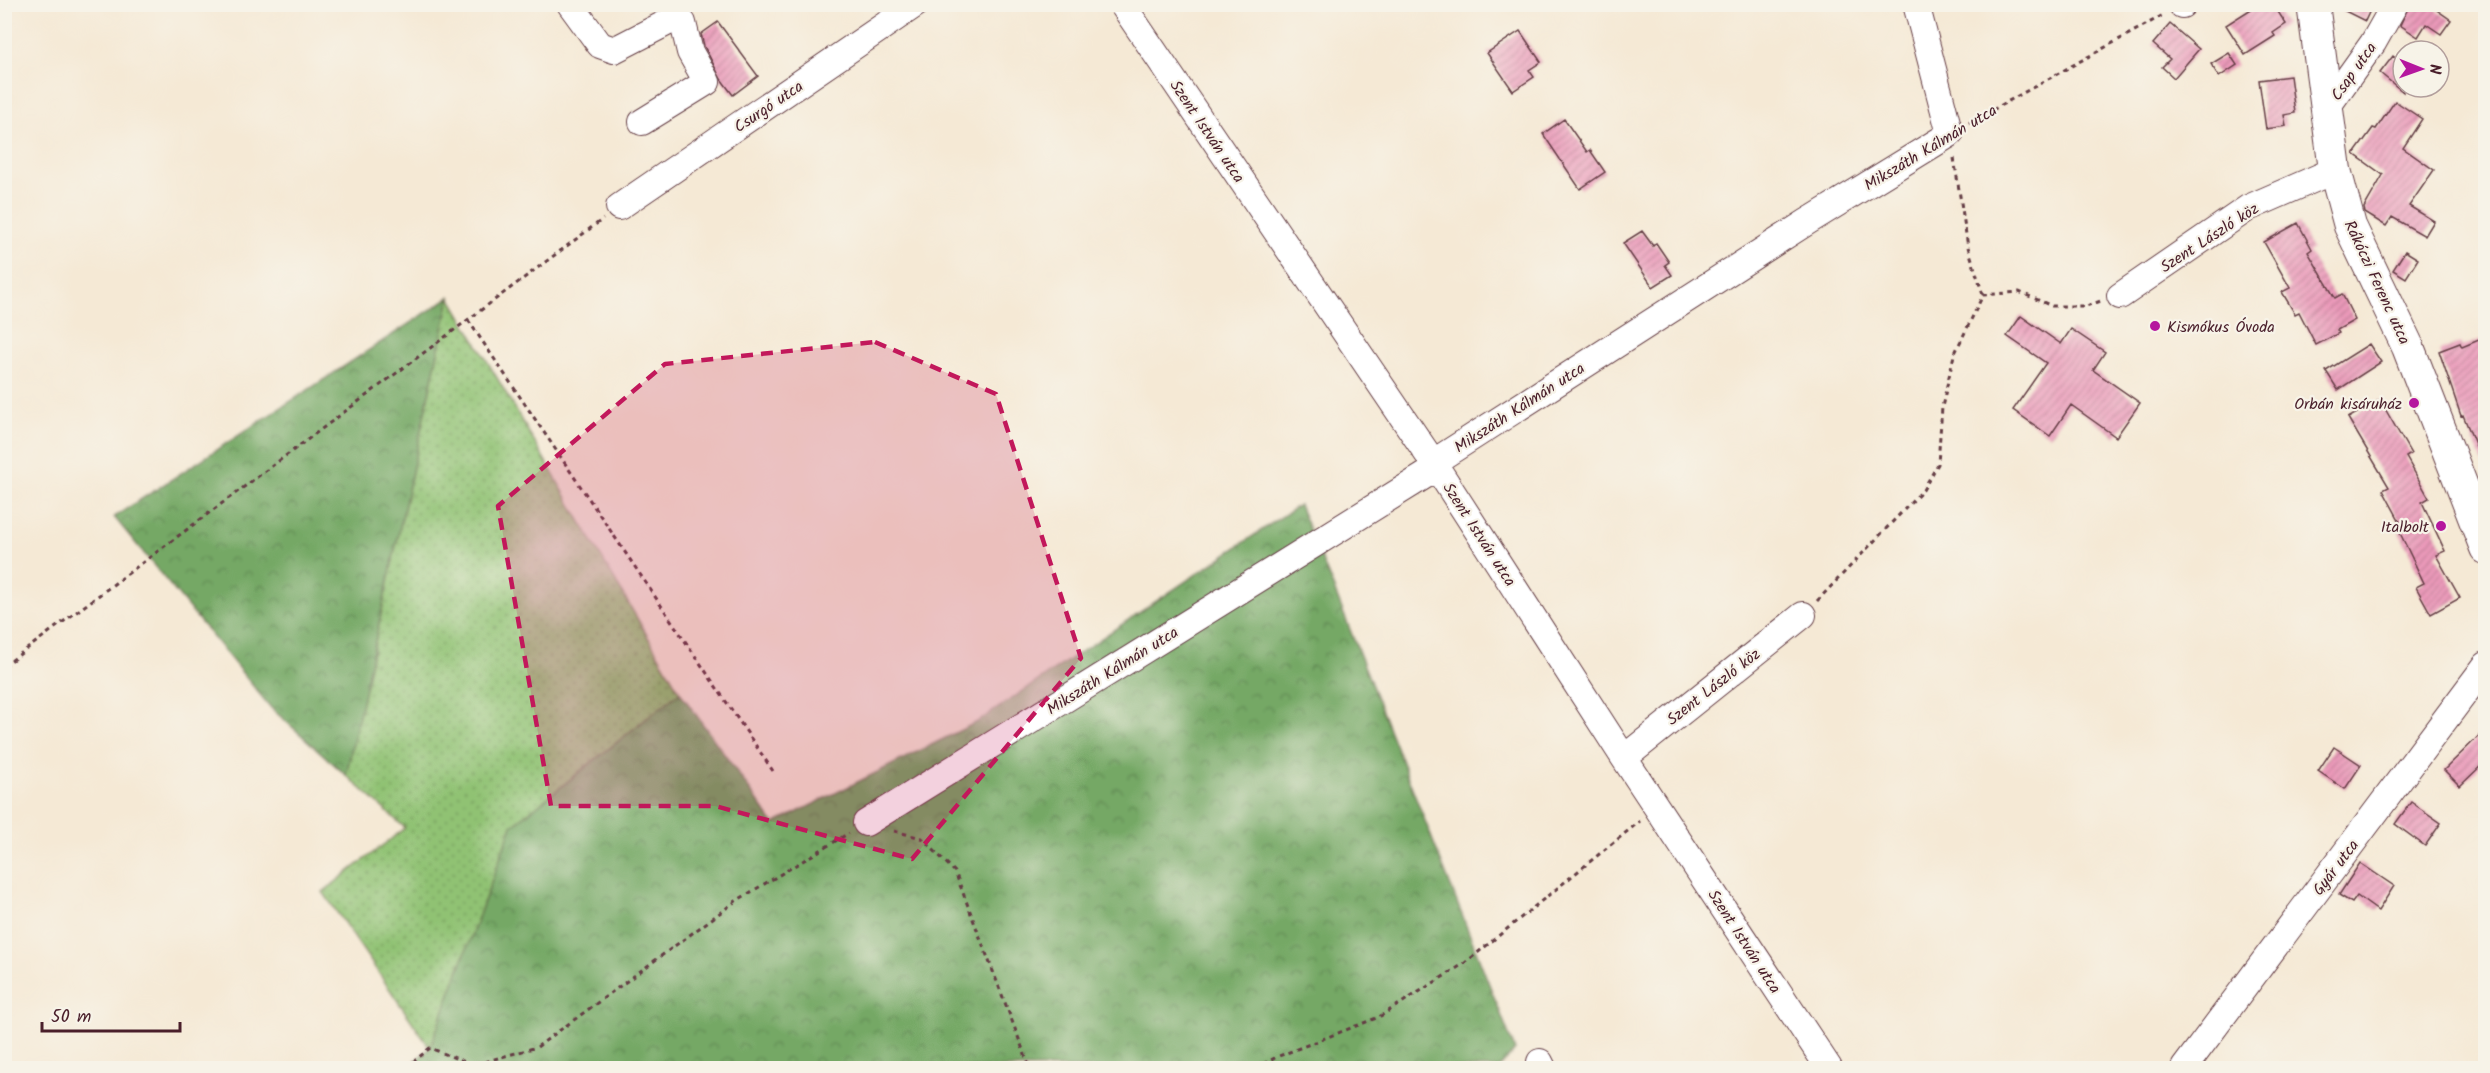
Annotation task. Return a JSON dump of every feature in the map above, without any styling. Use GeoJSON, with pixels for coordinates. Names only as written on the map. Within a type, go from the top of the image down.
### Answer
{"type":"FeatureCollection","features":[{"type":"Feature","properties":{"kind":"main road","name":"Rákóczi Ferenc utca"},"geometry":{"type":"LineString","coordinates":[[2313,4],[2335,170],[2350,226],[2408,347],[2486,548]]}},
{"type":"Feature","properties":{"kind":"street"},"geometry":{"type":"LineString","coordinates":[[570,4],[600,45],[614,50],[673,12],[683,23],[690,52],[707,82],[642,122]]}},
{"type":"Feature","properties":{"kind":"street","name":"Csurgó utca"},"geometry":{"type":"LineString","coordinates":[[619,207],[916,4]]}},
{"type":"Feature","properties":{"kind":"street","name":"Szent István utca"},"geometry":{"type":"LineString","coordinates":[[1122,4],[1435,465],[1624,758],[1829,1068]]}},
{"type":"Feature","properties":{"kind":"street"},"geometry":{"type":"LineString","coordinates":[[1916,4],[1950,134]]}},
{"type":"Feature","properties":{"kind":"street","name":"Csap utca"},"geometry":{"type":"LineString","coordinates":[[2328,106],[2373,43],[2395,4]]}},
{"type":"Feature","properties":{"kind":"street","name":"Mikszáth Kálmán utca"},"geometry":{"type":"LineString","coordinates":[[866,824],[1429,473],[1440,458],[1529,400],[1807,222],[1950,134]]}},
{"type":"Feature","properties":{"kind":"street","name":"Szent László köz"},"geometry":{"type":"LineString","coordinates":[[2120,296],[2248,208],[2335,170]]}},
{"type":"Feature","properties":{"kind":"street","name":"Szent László köz"},"geometry":{"type":"LineString","coordinates":[[1624,758],[1803,615]]}},
{"type":"Feature","properties":{"kind":"street","name":"Gyár utca"},"geometry":{"type":"LineString","coordinates":[[2184,1068],[2486,665]]}},
{"type":"Feature","properties":{"kind":"path","name":"Mikszáth Kálmán utca"},"geometry":{"type":"LineString","coordinates":[[1950,134],[2182,5]]}},
{"type":"Feature","properties":{"kind":"path"},"geometry":{"type":"LineString","coordinates":[[1803,615],[1923,490],[1938,464],[1942,407],[1954,355],[1983,295],[1968,247],[1950,134]]}},
{"type":"Feature","properties":{"kind":"path"},"geometry":{"type":"LineString","coordinates":[[4,666],[619,207]]}},
{"type":"Feature","properties":{"kind":"path"},"geometry":{"type":"LineString","coordinates":[[1983,295],[2019,292],[2052,306],[2086,306],[2120,296]]}},
{"type":"Feature","properties":{"kind":"path"},"geometry":{"type":"LineString","coordinates":[[468,320],[773,771]]}},
{"type":"Feature","properties":{"kind":"path"},"geometry":{"type":"LineString","coordinates":[[1255,1068],[1279,1056],[1379,1017],[1465,963],[1658,807]]}},
{"type":"Feature","properties":{"kind":"path"},"geometry":{"type":"LineString","coordinates":[[406,1068],[430,1048],[473,1065],[537,1047],[736,901],[866,824],[922,838],[955,872],[1030,1068]]}},
{"type":"Feature","properties":{"kind":"highlighted area"},"geometry":{"type":"Polygon","coordinates":[[[875,342],[996,394],[1081,658],[912,859],[715,806],[551,806],[498,506],[665,364],[875,342]]]}},
{"type":"Feature","properties":{"kind":"green space"},"geometry":{"type":"Polygon","coordinates":[[[450,297],[680,692],[512,826],[430,1048],[323,892],[405,828],[346,775],[450,297]]]}},
{"type":"Feature","properties":{"kind":"green space"},"geometry":{"type":"Polygon","coordinates":[[[450,297],[346,775],[271,708],[114,517],[450,297]]]}},
{"type":"Feature","properties":{"kind":"green space"},"geometry":{"type":"Polygon","coordinates":[[[1299,505],[1515,1050],[1499,1068],[406,1068],[430,1048],[512,826],[680,692],[774,824],[977,722],[1299,505]]]}},
{"type":"Feature","properties":{"kind":"building"},"geometry":{"type":"Polygon","coordinates":[[[2259,4],[2273,4],[2286,24],[2273,33],[2275,36],[2245,55],[2226,25],[2259,4]]]}},
{"type":"Feature","properties":{"kind":"building"},"geometry":{"type":"Polygon","coordinates":[[[2331,4],[2373,4],[2365,21],[2331,4]]]}},
{"type":"Feature","properties":{"kind":"building"},"geometry":{"type":"Polygon","coordinates":[[[2410,4],[2428,4],[2451,20],[2441,34],[2426,24],[2418,37],[2400,25],[2410,4]]]}},
{"type":"Feature","properties":{"kind":"building"},"geometry":{"type":"Polygon","coordinates":[[[718,22],[758,76],[733,95],[721,79],[704,46],[701,34],[718,22]]]}},
{"type":"Feature","properties":{"kind":"building"},"geometry":{"type":"Polygon","coordinates":[[[2170,24],[2199,49],[2174,78],[2162,67],[2170,59],[2153,44],[2170,24]]]}},
{"type":"Feature","properties":{"kind":"building"},"geometry":{"type":"Polygon","coordinates":[[[1520,31],[1541,62],[1529,70],[1534,77],[1513,91],[1487,53],[1520,31]]]}},
{"type":"Feature","properties":{"kind":"building"},"geometry":{"type":"Polygon","coordinates":[[[2229,53],[2237,65],[2219,77],[2211,64],[2229,53]]]}},
{"type":"Feature","properties":{"kind":"building"},"geometry":{"type":"Polygon","coordinates":[[[2391,59],[2391,82],[2380,73],[2391,59]]]}},
{"type":"Feature","properties":{"kind":"building"},"geometry":{"type":"Polygon","coordinates":[[[2290,76],[2295,113],[2284,115],[2286,126],[2266,129],[2259,80],[2290,76]]]}},
{"type":"Feature","properties":{"kind":"building"},"geometry":{"type":"Polygon","coordinates":[[[2395,101],[2422,119],[2403,148],[2434,170],[2409,206],[2434,221],[2425,236],[2392,217],[2386,226],[2365,213],[2364,208],[2383,175],[2354,154],[2373,128],[2376,129],[2395,101]]]}},
{"type":"Feature","properties":{"kind":"building"},"geometry":{"type":"Polygon","coordinates":[[[1564,119],[1587,152],[1590,150],[1605,172],[1580,189],[1543,134],[1564,119]]]}},
{"type":"Feature","properties":{"kind":"building"},"geometry":{"type":"Polygon","coordinates":[[[2298,223],[2312,249],[2308,252],[2335,298],[2342,294],[2355,320],[2337,330],[2339,333],[2316,345],[2299,312],[2295,314],[2282,292],[2290,288],[2264,242],[2298,223]]]}},
{"type":"Feature","properties":{"kind":"building"},"geometry":{"type":"Polygon","coordinates":[[[1642,231],[1653,246],[1656,243],[1669,262],[1665,265],[1672,275],[1653,287],[1623,243],[1642,231]]]}},
{"type":"Feature","properties":{"kind":"building"},"geometry":{"type":"Polygon","coordinates":[[[2405,251],[2418,259],[2406,278],[2393,270],[2405,251]]]}},
{"type":"Feature","properties":{"kind":"building"},"geometry":{"type":"Polygon","coordinates":[[[2021,316],[2061,344],[2071,329],[2105,352],[2093,370],[2140,403],[2116,437],[2071,405],[2050,436],[2013,410],[2046,363],[2007,336],[2021,316]]]}},
{"type":"Feature","properties":{"kind":"building"},"geometry":{"type":"Polygon","coordinates":[[[2486,337],[2485,468],[2463,415],[2461,416],[2439,351],[2460,343],[2462,347],[2486,337]]]}},
{"type":"Feature","properties":{"kind":"building"},"geometry":{"type":"Polygon","coordinates":[[[2369,344],[2381,362],[2338,390],[2326,371],[2369,344]]]}},
{"type":"Feature","properties":{"kind":"building"},"geometry":{"type":"Polygon","coordinates":[[[2380,400],[2411,454],[2406,457],[2429,498],[2422,502],[2445,551],[2436,555],[2460,598],[2431,614],[2416,587],[2424,583],[2399,531],[2404,529],[2383,490],[2389,487],[2348,418],[2380,400]]]}},
{"type":"Feature","properties":{"kind":"building"},"geometry":{"type":"Polygon","coordinates":[[[2486,729],[2486,761],[2460,786],[2444,770],[2486,729]]]}},
{"type":"Feature","properties":{"kind":"building"},"geometry":{"type":"Polygon","coordinates":[[[2334,747],[2361,765],[2345,789],[2318,771],[2334,747]]]}},
{"type":"Feature","properties":{"kind":"building"},"geometry":{"type":"Polygon","coordinates":[[[2411,802],[2441,823],[2425,846],[2395,824],[2411,802]]]}},
{"type":"Feature","properties":{"kind":"building"},"geometry":{"type":"Polygon","coordinates":[[[2360,863],[2394,886],[2378,911],[2357,896],[2352,903],[2339,895],[2360,863]]]}},
{"type":"Feature","properties":{"kind":"place","name":"Kismókus Óvoda"},"geometry":{"type":"Point","coordinates":[2155,326]}},
{"type":"Feature","properties":{"kind":"place","name":"Orbán kisáruház"},"geometry":{"type":"Point","coordinates":[2414,403]}},
{"type":"Feature","properties":{"kind":"place","name":"Italbolt"},"geometry":{"type":"Point","coordinates":[2441,526]}}]}
